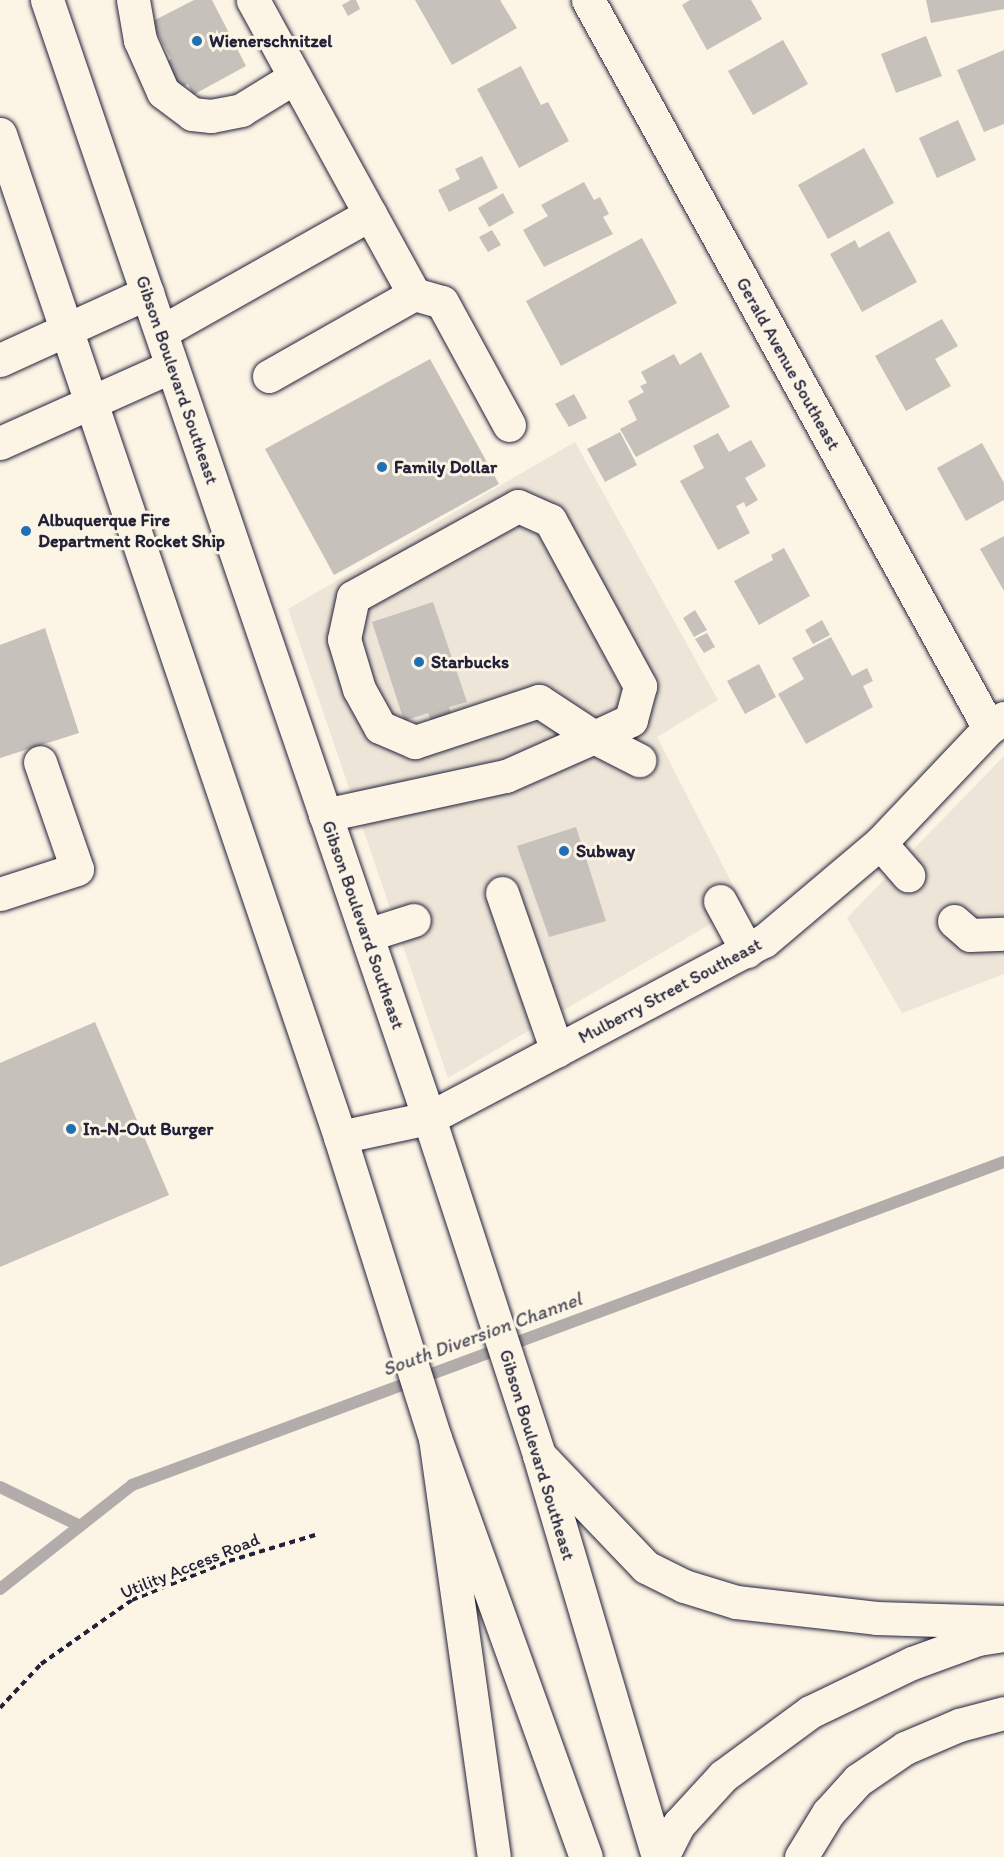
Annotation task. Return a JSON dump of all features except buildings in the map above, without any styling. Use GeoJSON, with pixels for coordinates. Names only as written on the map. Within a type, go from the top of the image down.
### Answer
{"type":"FeatureCollection","features":[{"type":"Feature","properties":{"kind":"main road","name":"Gibson Boulevard Southeast"},"geometry":{"type":"LineString","coordinates":[[47,0],[482,1278],[539,1455],[660,1857]]}},
{"type":"Feature","properties":{"kind":"main road"},"geometry":{"type":"LineString","coordinates":[[133,0],[140,40],[163,92],[192,114],[211,116],[240,110],[295,77]]}},
{"type":"Feature","properties":{"kind":"main road"},"geometry":{"type":"LineString","coordinates":[[253,0],[414,294],[442,303],[509,425]]}},
{"type":"Feature","properties":{"kind":"main road","name":"Gerald Avenue Southeast"},"geometry":{"type":"LineString","coordinates":[[588,0],[996,723]]}},
{"type":"Feature","properties":{"kind":"main road"},"geometry":{"type":"LineString","coordinates":[[0,134],[340,1137],[396,1308],[435,1438],[586,1857]]}},
{"type":"Feature","properties":{"kind":"main road"},"geometry":{"type":"LineString","coordinates":[[160,332],[370,214]]}},
{"type":"Feature","properties":{"kind":"main road"},"geometry":{"type":"LineString","coordinates":[[0,360],[147,293]]}},
{"type":"Feature","properties":{"kind":"main road"},"geometry":{"type":"LineString","coordinates":[[269,376],[414,294]]}},
{"type":"Feature","properties":{"kind":"main road"},"geometry":{"type":"LineString","coordinates":[[0,443],[172,366]]}},
{"type":"Feature","properties":{"kind":"main road"},"geometry":{"type":"LineString","coordinates":[[325,815],[506,776],[594,737],[631,720],[640,686],[550,520],[518,506],[352,597],[344,639],[359,689],[380,727],[415,742],[539,701],[594,737],[639,760]]}},
{"type":"Feature","properties":{"kind":"main road","name":"Mulberry Street Southeast"},"geometry":{"type":"LineString","coordinates":[[340,1137],[429,1118],[765,941],[880,843],[996,723]]}},
{"type":"Feature","properties":{"kind":"main road"},"geometry":{"type":"LineString","coordinates":[[0,894],[77,869],[40,762]]}},
{"type":"Feature","properties":{"kind":"main road"},"geometry":{"type":"LineString","coordinates":[[880,843],[908,875]]}},
{"type":"Feature","properties":{"kind":"main road"},"geometry":{"type":"LineString","coordinates":[[502,893],[557,1052]]}},
{"type":"Feature","properties":{"kind":"main road"},"geometry":{"type":"LineString","coordinates":[[720,902],[747,951]]}},
{"type":"Feature","properties":{"kind":"main road"},"geometry":{"type":"LineString","coordinates":[[367,935],[414,920]]}},
{"type":"Feature","properties":{"kind":"main road"},"geometry":{"type":"LineString","coordinates":[[954,921],[970,935],[1004,933]]}},
{"type":"Feature","properties":{"kind":"main road"},"geometry":{"type":"LineString","coordinates":[[435,1438],[494,1857]]}},
{"type":"Feature","properties":{"kind":"main road"},"geometry":{"type":"LineString","coordinates":[[539,1455],[646,1567],[684,1586],[736,1602],[876,1618],[1004,1622]]}},
{"type":"Feature","properties":{"kind":"main road"},"geometry":{"type":"LineString","coordinates":[[660,1857],[679,1824],[723,1776],[800,1718],[912,1662],[978,1639],[1004,1635]]}},
{"type":"Feature","properties":{"kind":"main road"},"geometry":{"type":"LineString","coordinates":[[801,1857],[828,1813],[858,1780],[905,1748],[959,1725],[1004,1713]]}},
{"type":"Feature","properties":{"kind":"path","name":"Utility Access Road"},"geometry":{"type":"LineString","coordinates":[[0,1708],[41,1664],[132,1600],[229,1561],[315,1535]]}},
{"type":"Feature","properties":{"kind":"shaded area"},"geometry":{"type":"Polygon","coordinates":[[[575,442],[718,700],[657,737],[743,905],[448,1078],[288,609],[575,442]]]}},
{"type":"Feature","properties":{"kind":"shaded area"},"geometry":{"type":"Polygon","coordinates":[[[1004,756],[1004,974],[902,1013],[847,918],[1004,756]]]}},
{"type":"Feature","properties":{"kind":"waterway","name":"South Diversion Channel"},"geometry":{"type":"LineString","coordinates":[[0,1589],[132,1485],[1004,1162]]}},
{"type":"Feature","properties":{"kind":"waterway"},"geometry":{"type":"LineString","coordinates":[[0,1487],[80,1526]]}},
{"type":"Feature","properties":{"kind":"place","name":"Wienerschnitzel"},"geometry":{"type":"Point","coordinates":[197,41]}},
{"type":"Feature","properties":{"kind":"place","name":"Family Dollar"},"geometry":{"type":"Point","coordinates":[382,467]}},
{"type":"Feature","properties":{"kind":"place","name":"Albuquerque Fire Department Rocket Ship"},"geometry":{"type":"Point","coordinates":[26,531]}},
{"type":"Feature","properties":{"kind":"place","name":"Starbucks"},"geometry":{"type":"Point","coordinates":[419,662]}},
{"type":"Feature","properties":{"kind":"place","name":"Subway"},"geometry":{"type":"Point","coordinates":[564,851]}},
{"type":"Feature","properties":{"kind":"place","name":"In-N-Out Burger"},"geometry":{"type":"Point","coordinates":[71,1129]}}]}
